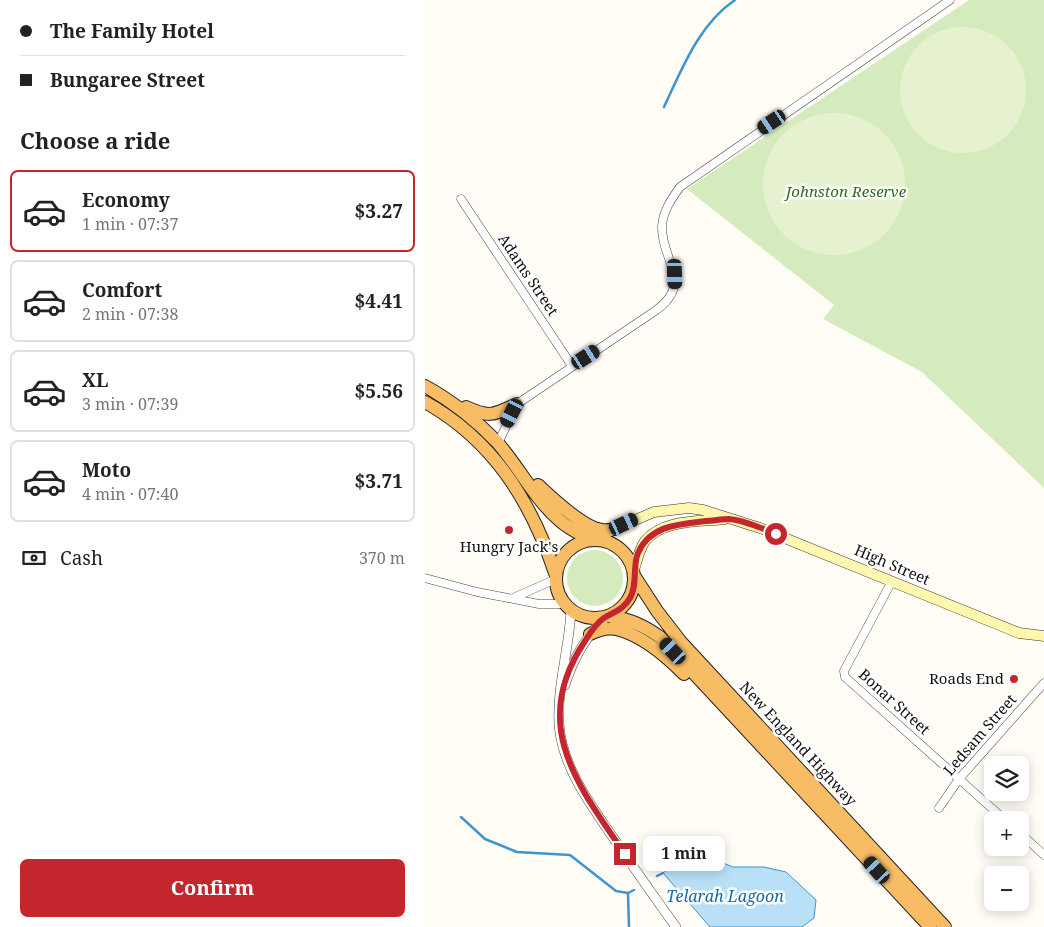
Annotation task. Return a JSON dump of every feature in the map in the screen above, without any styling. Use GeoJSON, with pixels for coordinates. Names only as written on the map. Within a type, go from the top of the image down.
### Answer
{"type":"FeatureCollection","features":[{"type":"Feature","properties":{"kind":"highway"},"geometry":{"type":"LineString","coordinates":[[425,386],[481,414],[494,414],[517,404]]}},
{"type":"Feature","properties":{"kind":"highway"},"geometry":{"type":"LineString","coordinates":[[425,402],[464,429],[479,442],[505,472],[531,512],[541,535],[559,593],[567,607],[587,618],[607,617],[626,604],[635,587],[635,574],[630,560],[615,544],[594,540],[568,528],[544,504],[498,443],[473,419],[441,395]]}},
{"type":"Feature","properties":{"kind":"highway"},"geometry":{"type":"LineString","coordinates":[[511,461],[549,496],[587,524],[604,531],[614,529]]}},
{"type":"Feature","properties":{"kind":"highway"},"geometry":{"type":"LineString","coordinates":[[555,576],[563,557],[568,552],[582,543],[594,540]]}},
{"type":"Feature","properties":{"kind":"highway","name":"New England Highway"},"geometry":{"type":"LineString","coordinates":[[635,574],[657,611],[681,642],[945,927]]}},
{"type":"Feature","properties":{"kind":"highway","name":"New England Highway"},"geometry":{"type":"LineString","coordinates":[[607,617],[629,620],[646,627],[660,637],[930,927]]}},
{"type":"Feature","properties":{"kind":"highway"},"geometry":{"type":"LineString","coordinates":[[590,634],[606,629],[616,629],[641,641],[675,665],[697,686],[724,704]]}},
{"type":"Feature","properties":{"kind":"main road","name":"High Street"},"geometry":{"type":"LineString","coordinates":[[594,540],[614,529],[654,512],[672,508],[703,510],[761,528],[1019,633],[1044,636]]}},
{"type":"Feature","properties":{"kind":"main road","name":"High Street"},"geometry":{"type":"LineString","coordinates":[[635,574],[638,554],[645,541],[655,533],[667,526],[729,519]]}},
{"type":"Feature","properties":{"kind":"street"},"geometry":{"type":"LineString","coordinates":[[498,443],[517,404],[668,301],[675,284],[675,274],[664,240],[662,226],[672,198],[680,187],[950,0]]}},
{"type":"Feature","properties":{"kind":"street","name":"Adams Street"},"geometry":{"type":"LineString","coordinates":[[461,199],[572,366]]}},
{"type":"Feature","properties":{"kind":"street"},"geometry":{"type":"LineString","coordinates":[[513,598],[555,576]]}},
{"type":"Feature","properties":{"kind":"street"},"geometry":{"type":"LineString","coordinates":[[425,578],[477,592],[539,604],[567,607],[570,630],[560,699],[559,724],[562,744],[575,776],[605,826],[675,927]]}},
{"type":"Feature","properties":{"kind":"street","name":"Bonar Street"},"geometry":{"type":"LineString","coordinates":[[892,581],[844,671],[845,677],[995,811]]}},
{"type":"Feature","properties":{"kind":"street"},"geometry":{"type":"LineString","coordinates":[[560,699],[576,655],[590,634],[607,617]]}},
{"type":"Feature","properties":{"kind":"street","name":"Ledsam Street"},"geometry":{"type":"LineString","coordinates":[[939,808],[959,778],[1044,683]]}},
{"type":"Feature","properties":{"kind":"street"},"geometry":{"type":"LineString","coordinates":[[1029,842],[1044,855]]}},
{"type":"Feature","properties":{"kind":"green space","name":"Johnston Reserve"},"geometry":{"type":"Polygon","coordinates":[[[969,0],[1044,0],[1044,488],[922,372],[823,319],[834,305],[687,189],[969,0]]]}},
{"type":"Feature","properties":{"kind":"green space"},"geometry":{"type":"Polygon","coordinates":[[[963,27],[987,31],[1008,45],[1022,66],[1026,90],[1022,114],[1008,135],[987,149],[963,153],[939,149],[918,135],[904,114],[900,90],[904,66],[918,45],[939,31],[963,27]]]}},
{"type":"Feature","properties":{"kind":"green space"},"geometry":{"type":"Polygon","coordinates":[[[834,113],[848,114],[861,118],[884,134],[900,157],[904,170],[904,198],[900,211],[884,234],[861,250],[848,254],[834,255],[820,254],[807,250],[784,234],[768,211],[764,198],[763,184],[764,170],[768,157],[784,134],[807,118],[820,114],[834,113]]]}},
{"type":"Feature","properties":{"kind":"green space"},"geometry":{"type":"Polygon","coordinates":[[[595,550],[606,552],[615,558],[621,567],[623,578],[621,589],[615,598],[606,604],[595,606],[584,604],[575,598],[569,589],[567,578],[569,567],[575,558],[584,552],[595,550]]]}},
{"type":"Feature","properties":{"kind":"water","name":"Telarah Lagoon"},"geometry":{"type":"Polygon","coordinates":[[[691,850],[733,867],[764,867],[786,872],[816,900],[814,918],[802,927],[710,927],[663,873],[691,850]]]}},
{"type":"Feature","properties":{"kind":"waterway"},"geometry":{"type":"LineString","coordinates":[[664,107],[701,34],[722,10],[735,0]]}},
{"type":"Feature","properties":{"kind":"waterway"},"geometry":{"type":"LineString","coordinates":[[461,817],[485,839],[517,852],[570,855],[616,891],[628,893],[634,890]]}},
{"type":"Feature","properties":{"kind":"waterway"},"geometry":{"type":"LineString","coordinates":[[657,876],[663,873]]}},
{"type":"Feature","properties":{"kind":"waterway"},"geometry":{"type":"LineString","coordinates":[[628,894],[629,927]]}},
{"type":"Feature","properties":{"kind":"place","name":"Hungry Jack's"},"geometry":{"type":"Point","coordinates":[509,530]}},
{"type":"Feature","properties":{"kind":"place","name":"Roads End"},"geometry":{"type":"Point","coordinates":[1014,679]}},
{"type":"Feature","properties":{"kind":"route"},"geometry":{"type":"LineString","coordinates":[[625,854],[605,826],[575,776],[562,744],[559,724],[560,699],[576,655],[597,625],[605,618],[619,611],[631,597],[635,587],[634,570],[638,554],[645,541],[655,533],[667,526],[729,519],[776,534]]}}]}
